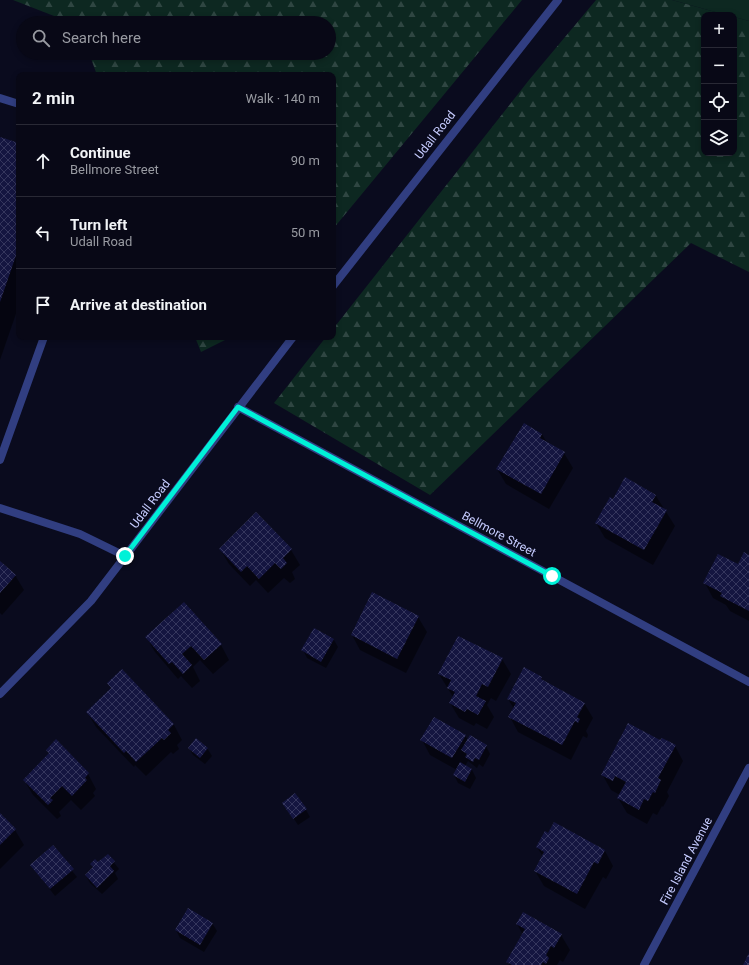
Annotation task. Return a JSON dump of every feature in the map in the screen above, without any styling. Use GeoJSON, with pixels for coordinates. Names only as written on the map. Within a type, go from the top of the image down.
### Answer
{"type":"FeatureCollection","features":[{"type":"Feature","properties":{"kind":"street","name":"Udall Road"},"geometry":{"type":"LineString","coordinates":[[336,282],[529,34],[558,0]]}},
{"type":"Feature","properties":{"kind":"street"},"geometry":{"type":"LineString","coordinates":[[0,98],[16,103]]}},
{"type":"Feature","properties":{"kind":"street"},"geometry":{"type":"LineString","coordinates":[[0,460],[43,340]]}},
{"type":"Feature","properties":{"kind":"street","name":"Udall Road"},"geometry":{"type":"LineString","coordinates":[[0,694],[91,601],[291,340]]}},
{"type":"Feature","properties":{"kind":"street","name":"Bellmore Street"},"geometry":{"type":"LineString","coordinates":[[238,407],[749,682]]}},
{"type":"Feature","properties":{"kind":"street"},"geometry":{"type":"LineString","coordinates":[[0,508],[80,534],[125,556]]}},
{"type":"Feature","properties":{"kind":"street","name":"Fire Island Avenue"},"geometry":{"type":"LineString","coordinates":[[644,965],[749,768]]}},
{"type":"Feature","properties":{"kind":"green space"},"geometry":{"type":"Polygon","coordinates":[[[13,0],[522,0],[336,225],[336,72],[96,72],[92,60],[336,60],[336,16],[54,16],[13,0]]]}},
{"type":"Feature","properties":{"kind":"green space"},"geometry":{"type":"Polygon","coordinates":[[[596,0],[672,0],[715,12],[701,12],[701,156],[737,156],[737,18],[749,21],[749,272],[691,243],[430,495],[274,403],[324,340],[336,340],[336,325],[529,80],[596,0]]]}},
{"type":"Feature","properties":{"kind":"green space"},"geometry":{"type":"Polygon","coordinates":[[[672,0],[749,0],[749,21],[737,18],[737,12],[715,12],[672,0]]]}},
{"type":"Feature","properties":{"kind":"green space"},"geometry":{"type":"Polygon","coordinates":[[[196,340],[225,340],[201,352],[196,340]]]}},
{"type":"Feature","properties":{"kind":"building"},"geometry":{"type":"Polygon","coordinates":[[[0,137],[16,142],[16,256],[0,302],[0,137]]]}},
{"type":"Feature","properties":{"kind":"building"},"geometry":{"type":"Polygon","coordinates":[[[524,423],[542,434],[540,438],[565,452],[541,494],[496,469],[524,423]]]}},
{"type":"Feature","properties":{"kind":"building"},"geometry":{"type":"Polygon","coordinates":[[[625,477],[656,495],[652,502],[667,510],[644,550],[595,523],[610,497],[613,499],[625,477]]]}},
{"type":"Feature","properties":{"kind":"building"},"geometry":{"type":"Polygon","coordinates":[[[256,512],[292,549],[283,558],[287,563],[281,569],[275,563],[259,579],[247,566],[241,572],[219,549],[256,512]]]}},
{"type":"Feature","properties":{"kind":"building"},"geometry":{"type":"Polygon","coordinates":[[[744,552],[749,555],[749,611],[720,596],[722,593],[703,583],[718,554],[738,564],[744,552]]]}},
{"type":"Feature","properties":{"kind":"building"},"geometry":{"type":"Polygon","coordinates":[[[0,561],[16,575],[0,593],[0,561]]]}},
{"type":"Feature","properties":{"kind":"building"},"geometry":{"type":"Polygon","coordinates":[[[372,592],[419,616],[397,659],[351,635],[372,592]]]}},
{"type":"Feature","properties":{"kind":"building"},"geometry":{"type":"Polygon","coordinates":[[[184,602],[222,644],[204,660],[191,646],[182,654],[192,665],[183,674],[172,662],[169,664],[145,637],[184,602]]]}},
{"type":"Feature","properties":{"kind":"building"},"geometry":{"type":"Polygon","coordinates":[[[314,628],[334,639],[321,662],[301,650],[314,628]]]}},
{"type":"Feature","properties":{"kind":"building"},"geometry":{"type":"Polygon","coordinates":[[[458,636],[503,658],[488,687],[482,684],[476,696],[486,701],[478,715],[467,709],[465,712],[449,703],[455,692],[447,688],[451,680],[438,674],[458,636]]]}},
{"type":"Feature","properties":{"kind":"building"},"geometry":{"type":"Polygon","coordinates":[[[524,667],[542,677],[541,679],[585,703],[577,717],[580,719],[578,723],[575,721],[562,745],[508,717],[516,703],[507,699],[524,667]]]}},
{"type":"Feature","properties":{"kind":"building"},"geometry":{"type":"Polygon","coordinates":[[[122,669],[174,724],[168,730],[171,733],[164,740],[162,738],[136,762],[126,751],[124,753],[86,712],[111,688],[107,683],[122,669]]]}},
{"type":"Feature","properties":{"kind":"building"},"geometry":{"type":"Polygon","coordinates":[[[434,717],[466,735],[452,758],[420,740],[434,717]]]}},
{"type":"Feature","properties":{"kind":"building"},"geometry":{"type":"Polygon","coordinates":[[[628,723],[660,740],[662,738],[676,745],[658,778],[661,780],[655,793],[653,792],[648,801],[644,799],[639,810],[617,798],[626,782],[615,776],[613,781],[601,775],[628,723]]]}},
{"type":"Feature","properties":{"kind":"building"},"geometry":{"type":"Polygon","coordinates":[[[470,735],[487,745],[479,760],[475,758],[473,762],[465,757],[467,754],[461,750],[470,735]]]}},
{"type":"Feature","properties":{"kind":"building"},"geometry":{"type":"Polygon","coordinates":[[[196,738],[208,748],[200,758],[188,748],[196,738]]]}},
{"type":"Feature","properties":{"kind":"building"},"geometry":{"type":"Polygon","coordinates":[[[56,739],[89,773],[85,778],[87,780],[72,796],[62,786],[50,798],[53,800],[48,805],[23,780],[49,753],[46,750],[56,739]]]}},
{"type":"Feature","properties":{"kind":"building"},"geometry":{"type":"Polygon","coordinates":[[[460,762],[472,769],[465,782],[453,775],[460,762]]]}},
{"type":"Feature","properties":{"kind":"building"},"geometry":{"type":"Polygon","coordinates":[[[295,793],[307,809],[293,819],[282,803],[295,793]]]}},
{"type":"Feature","properties":{"kind":"building"},"geometry":{"type":"Polygon","coordinates":[[[0,813],[16,829],[0,845],[0,813]]]}},
{"type":"Feature","properties":{"kind":"building"},"geometry":{"type":"Polygon","coordinates":[[[554,822],[605,850],[598,864],[594,862],[577,894],[534,871],[544,852],[536,847],[545,831],[548,833],[554,822]]]}},
{"type":"Feature","properties":{"kind":"building"},"geometry":{"type":"Polygon","coordinates":[[[53,845],[74,869],[50,889],[30,865],[53,845]]]}},
{"type":"Feature","properties":{"kind":"building"},"geometry":{"type":"Polygon","coordinates":[[[108,854],[115,861],[110,866],[114,871],[97,888],[85,875],[93,867],[90,864],[95,859],[98,862],[108,854]]]}},
{"type":"Feature","properties":{"kind":"building"},"geometry":{"type":"Polygon","coordinates":[[[188,908],[213,923],[200,945],[175,930],[188,908]]]}},
{"type":"Feature","properties":{"kind":"building"},"geometry":{"type":"Polygon","coordinates":[[[523,912],[562,934],[554,948],[551,946],[546,955],[549,958],[546,964],[543,962],[541,965],[512,965],[506,962],[525,929],[516,924],[523,912]]]}},
{"type":"Feature","properties":{"kind":"building"},"geometry":{"type":"Polygon","coordinates":[[[749,953],[749,965],[743,965],[749,953]]]}},
{"type":"Feature","properties":{"kind":"route"},"geometry":{"type":"LineString","coordinates":[[125,556],[238,407],[552,576]]}}]}
